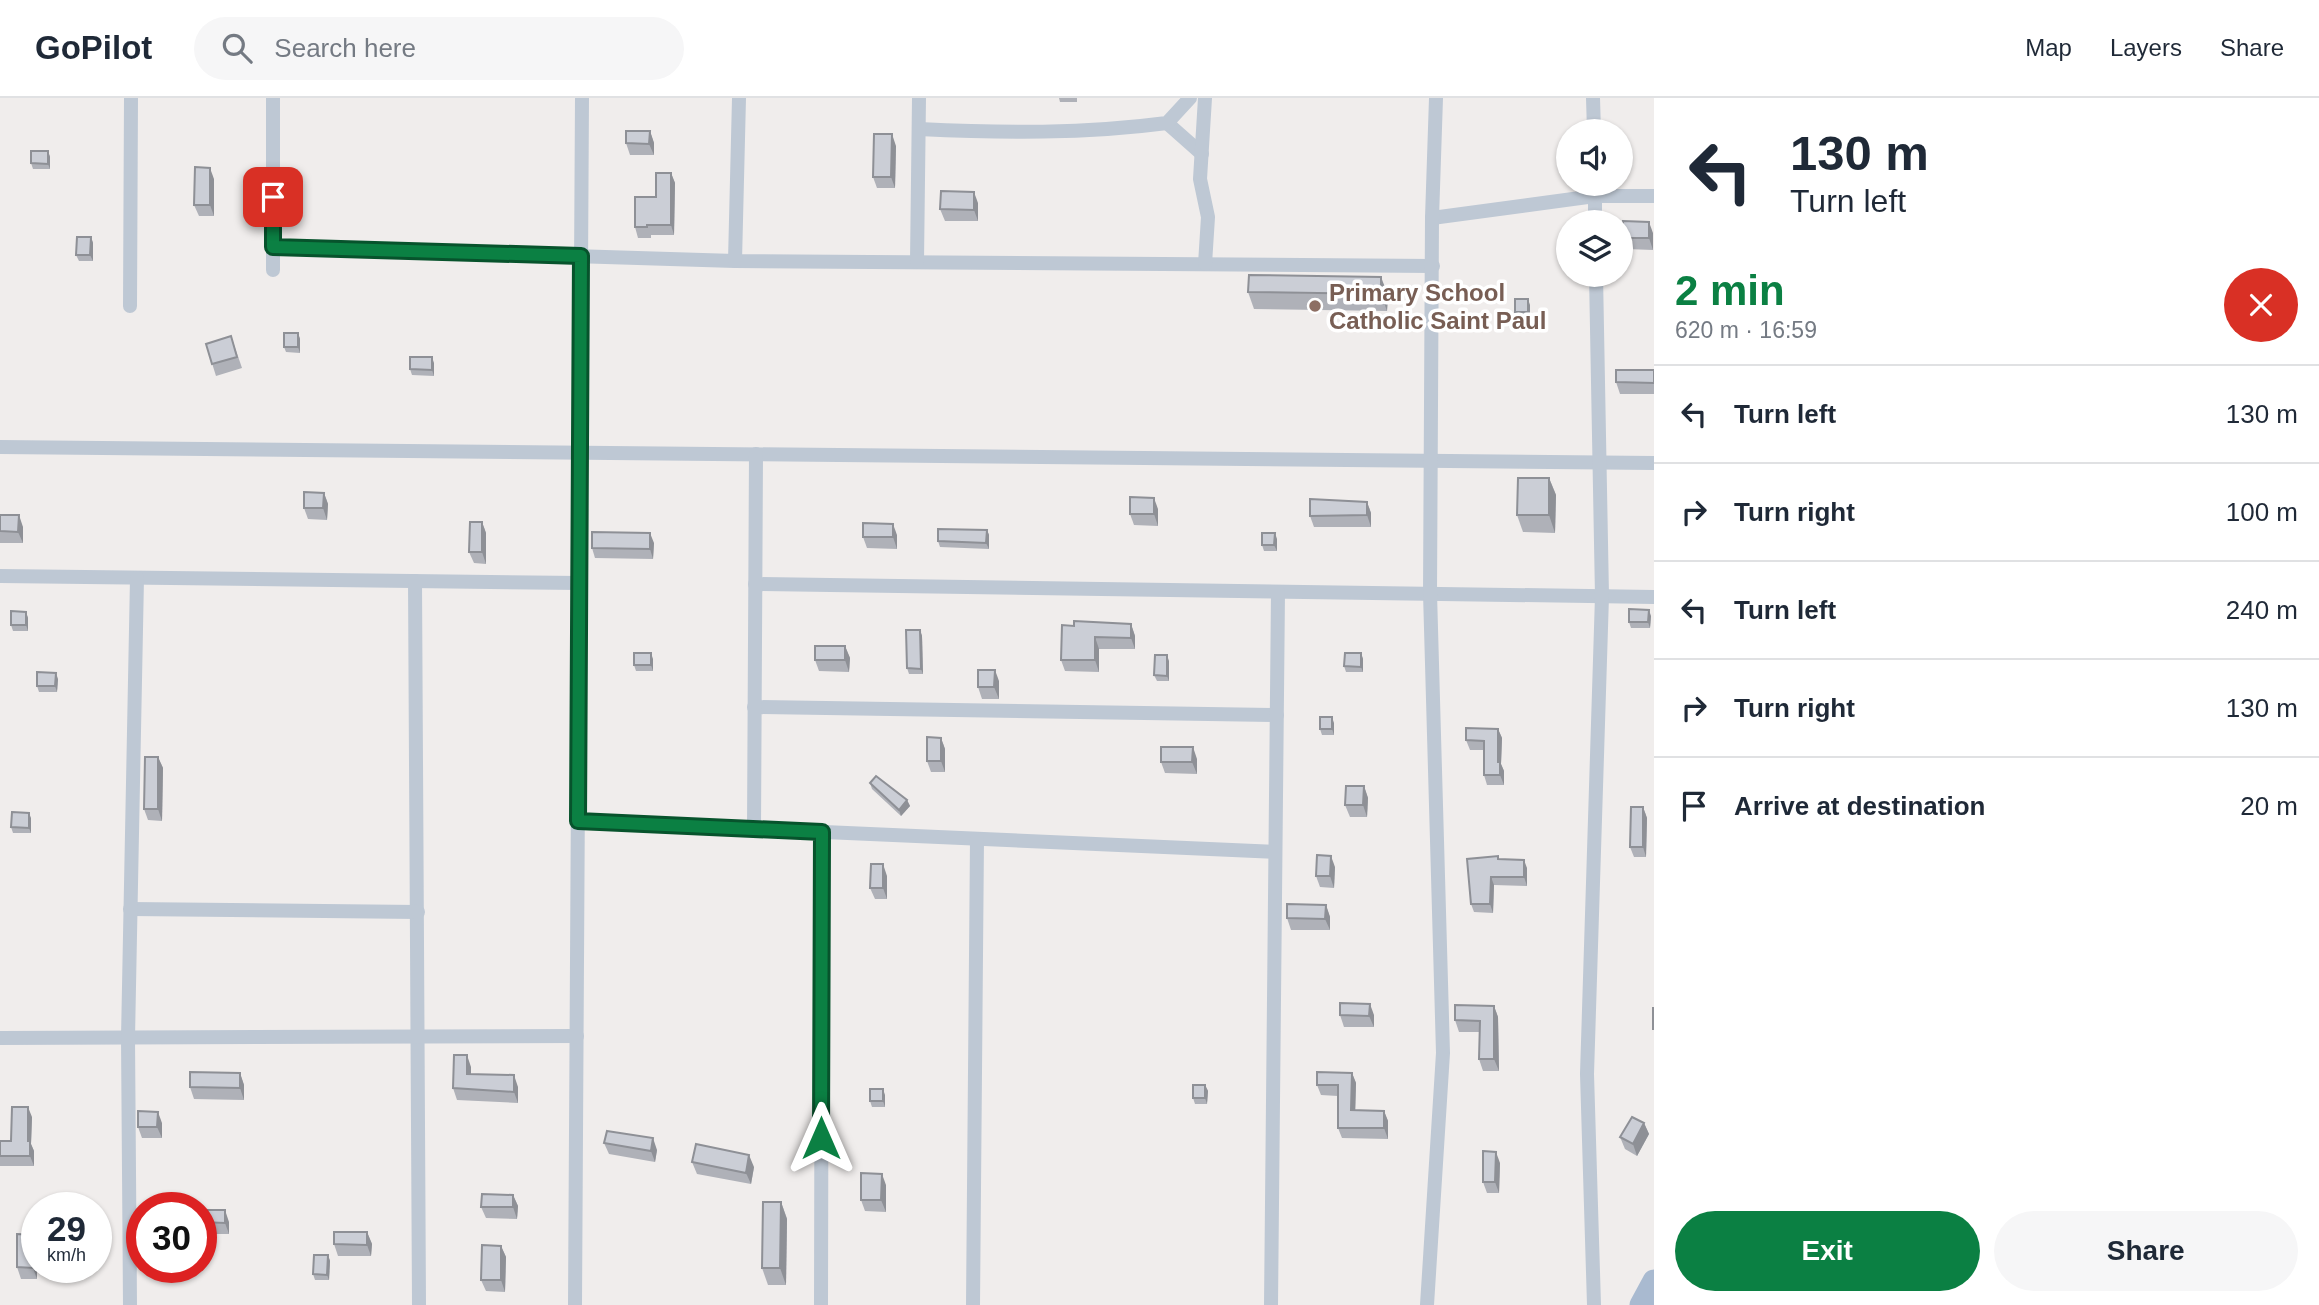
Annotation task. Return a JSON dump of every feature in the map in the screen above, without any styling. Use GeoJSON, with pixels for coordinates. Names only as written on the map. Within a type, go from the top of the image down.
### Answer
{"type":"FeatureCollection","features":[{"type":"Feature","properties":{"kind":"main road"},"geometry":{"type":"LineString","coordinates":[[1641,1305],[1654,1281]]}},
{"type":"Feature","properties":{"kind":"street"},"geometry":{"type":"LineString","coordinates":[[130,306],[131,98]]}},
{"type":"Feature","properties":{"kind":"street"},"geometry":{"type":"LineString","coordinates":[[273,98],[273,270]]}},
{"type":"Feature","properties":{"kind":"street"},"geometry":{"type":"LineString","coordinates":[[575,1305],[582,98]]}},
{"type":"Feature","properties":{"kind":"street"},"geometry":{"type":"LineString","coordinates":[[735,261],[739,98]]}},
{"type":"Feature","properties":{"kind":"street"},"geometry":{"type":"LineString","coordinates":[[917,262],[919,98]]}},
{"type":"Feature","properties":{"kind":"street"},"geometry":{"type":"LineString","coordinates":[[919,129],[1012,133],[1126,128],[1167,123],[1190,98]]}},
{"type":"Feature","properties":{"kind":"street"},"geometry":{"type":"LineString","coordinates":[[1205,98],[1200,179],[1208,230],[1205,264]]}},
{"type":"Feature","properties":{"kind":"street"},"geometry":{"type":"LineString","coordinates":[[1427,1305],[1443,1053],[1430,593],[1432,218],[1436,98]]}},
{"type":"Feature","properties":{"kind":"street"},"geometry":{"type":"LineString","coordinates":[[1593,98],[1594,119]]}},
{"type":"Feature","properties":{"kind":"street"},"geometry":{"type":"LineString","coordinates":[[1167,123],[1202,155]]}},
{"type":"Feature","properties":{"kind":"street"},"geometry":{"type":"LineString","coordinates":[[1633,194],[1654,196]]}},
{"type":"Feature","properties":{"kind":"street"},"geometry":{"type":"LineString","coordinates":[[1432,218],[1560,196]]}},
{"type":"Feature","properties":{"kind":"street"},"geometry":{"type":"LineString","coordinates":[[273,247],[735,261],[1433,266]]}},
{"type":"Feature","properties":{"kind":"street"},"geometry":{"type":"LineString","coordinates":[[1594,1305],[1587,1073],[1602,596],[1596,287]]}},
{"type":"Feature","properties":{"kind":"street"},"geometry":{"type":"LineString","coordinates":[[0,447],[1654,463]]}},
{"type":"Feature","properties":{"kind":"street"},"geometry":{"type":"LineString","coordinates":[[754,829],[756,454]]}},
{"type":"Feature","properties":{"kind":"street"},"geometry":{"type":"LineString","coordinates":[[0,576],[579,583]]}},
{"type":"Feature","properties":{"kind":"street"},"geometry":{"type":"LineString","coordinates":[[130,1305],[128,1038],[137,578]]}},
{"type":"Feature","properties":{"kind":"street"},"geometry":{"type":"LineString","coordinates":[[415,581],[419,1305]]}},
{"type":"Feature","properties":{"kind":"street"},"geometry":{"type":"LineString","coordinates":[[755,584],[1654,597]]}},
{"type":"Feature","properties":{"kind":"street"},"geometry":{"type":"LineString","coordinates":[[1271,1305],[1278,593]]}},
{"type":"Feature","properties":{"kind":"street"},"geometry":{"type":"LineString","coordinates":[[754,707],[1277,715]]}},
{"type":"Feature","properties":{"kind":"street"},"geometry":{"type":"LineString","coordinates":[[578,821],[1275,852]]}},
{"type":"Feature","properties":{"kind":"street"},"geometry":{"type":"LineString","coordinates":[[821,1305],[822,832]]}},
{"type":"Feature","properties":{"kind":"street"},"geometry":{"type":"LineString","coordinates":[[973,1305],[977,839]]}},
{"type":"Feature","properties":{"kind":"street"},"geometry":{"type":"LineString","coordinates":[[131,909],[418,912]]}},
{"type":"Feature","properties":{"kind":"street"},"geometry":{"type":"LineString","coordinates":[[0,1038],[577,1036]]}},
{"type":"Feature","properties":{"kind":"building"},"geometry":{"type":"Polygon","coordinates":[[[626,131],[650,131],[649,144],[626,143],[626,131]]]}},
{"type":"Feature","properties":{"kind":"building"},"geometry":{"type":"Polygon","coordinates":[[[874,134],[892,134],[891,177],[873,177],[874,134]]]}},
{"type":"Feature","properties":{"kind":"building"},"geometry":{"type":"Polygon","coordinates":[[[31,151],[48,151],[48,164],[31,163],[31,151]]]}},
{"type":"Feature","properties":{"kind":"building"},"geometry":{"type":"Polygon","coordinates":[[[195,167],[210,168],[210,205],[194,205],[195,167]]]}},
{"type":"Feature","properties":{"kind":"building"},"geometry":{"type":"Polygon","coordinates":[[[656,173],[671,173],[671,225],[635,227],[635,197],[656,197],[656,173]]]}},
{"type":"Feature","properties":{"kind":"building"},"geometry":{"type":"Polygon","coordinates":[[[941,191],[974,192],[974,210],[940,209],[941,191]]]}},
{"type":"Feature","properties":{"kind":"building"},"geometry":{"type":"Polygon","coordinates":[[[1633,221],[1649,222],[1649,238],[1633,238],[1633,221]]]}},
{"type":"Feature","properties":{"kind":"building"},"geometry":{"type":"Polygon","coordinates":[[[77,237],[91,237],[90,255],[76,255],[77,237]]]}},
{"type":"Feature","properties":{"kind":"building"},"geometry":{"type":"Polygon","coordinates":[[[1249,275],[1381,277],[1381,294],[1248,292],[1249,275]]]}},
{"type":"Feature","properties":{"kind":"building"},"geometry":{"type":"Polygon","coordinates":[[[1515,299],[1528,299],[1528,312],[1515,312],[1515,299]]]}},
{"type":"Feature","properties":{"kind":"building"},"geometry":{"type":"Polygon","coordinates":[[[284,333],[298,333],[298,347],[284,347],[284,333]]]}},
{"type":"Feature","properties":{"kind":"building"},"geometry":{"type":"Polygon","coordinates":[[[231,336],[237,357],[212,364],[206,344],[231,336]]]}},
{"type":"Feature","properties":{"kind":"building"},"geometry":{"type":"Polygon","coordinates":[[[410,357],[432,357],[432,370],[410,369],[410,357]]]}},
{"type":"Feature","properties":{"kind":"building"},"geometry":{"type":"Polygon","coordinates":[[[1616,370],[1654,370],[1654,383],[1616,382],[1616,370]]]}},
{"type":"Feature","properties":{"kind":"building"},"geometry":{"type":"Polygon","coordinates":[[[1518,478],[1549,478],[1549,515],[1517,515],[1518,478]]]}},
{"type":"Feature","properties":{"kind":"building"},"geometry":{"type":"Polygon","coordinates":[[[304,492],[324,493],[323,508],[304,508],[304,492]]]}},
{"type":"Feature","properties":{"kind":"building"},"geometry":{"type":"Polygon","coordinates":[[[1130,497],[1154,498],[1154,514],[1130,514],[1130,497]]]}},
{"type":"Feature","properties":{"kind":"building"},"geometry":{"type":"Polygon","coordinates":[[[1310,499],[1367,502],[1367,515],[1310,516],[1310,499]]]}},
{"type":"Feature","properties":{"kind":"building"},"geometry":{"type":"Polygon","coordinates":[[[0,515],[19,515],[18,532],[0,531],[0,515]]]}},
{"type":"Feature","properties":{"kind":"building"},"geometry":{"type":"Polygon","coordinates":[[[470,522],[482,522],[482,552],[469,552],[470,522]]]}},
{"type":"Feature","properties":{"kind":"building"},"geometry":{"type":"Polygon","coordinates":[[[863,523],[893,524],[893,537],[863,537],[863,523]]]}},
{"type":"Feature","properties":{"kind":"building"},"geometry":{"type":"Polygon","coordinates":[[[938,529],[987,530],[986,543],[938,541],[938,529]]]}},
{"type":"Feature","properties":{"kind":"building"},"geometry":{"type":"Polygon","coordinates":[[[592,532],[650,533],[650,549],[592,548],[592,532]]]}},
{"type":"Feature","properties":{"kind":"building"},"geometry":{"type":"Polygon","coordinates":[[[1262,533],[1275,533],[1274,545],[1262,545],[1262,533]]]}},
{"type":"Feature","properties":{"kind":"building"},"geometry":{"type":"Polygon","coordinates":[[[1629,609],[1649,610],[1648,622],[1629,622],[1629,609]]]}},
{"type":"Feature","properties":{"kind":"building"},"geometry":{"type":"Polygon","coordinates":[[[11,611],[26,612],[26,625],[11,625],[11,611]]]}},
{"type":"Feature","properties":{"kind":"building"},"geometry":{"type":"Polygon","coordinates":[[[1074,621],[1131,624],[1131,638],[1095,637],[1095,660],[1061,660],[1062,625],[1074,626],[1074,621]]]}},
{"type":"Feature","properties":{"kind":"building"},"geometry":{"type":"Polygon","coordinates":[[[906,630],[920,630],[921,669],[907,668],[906,630]]]}},
{"type":"Feature","properties":{"kind":"building"},"geometry":{"type":"Polygon","coordinates":[[[815,646],[845,646],[845,660],[815,660],[815,646]]]}},
{"type":"Feature","properties":{"kind":"building"},"geometry":{"type":"Polygon","coordinates":[[[634,653],[651,653],[651,665],[634,665],[634,653]]]}},
{"type":"Feature","properties":{"kind":"building"},"geometry":{"type":"Polygon","coordinates":[[[1345,653],[1361,653],[1361,667],[1344,666],[1345,653]]]}},
{"type":"Feature","properties":{"kind":"building"},"geometry":{"type":"Polygon","coordinates":[[[1155,655],[1167,655],[1167,676],[1154,675],[1155,655]]]}},
{"type":"Feature","properties":{"kind":"building"},"geometry":{"type":"Polygon","coordinates":[[[978,670],[995,670],[994,687],[978,687],[978,670]]]}},
{"type":"Feature","properties":{"kind":"building"},"geometry":{"type":"Polygon","coordinates":[[[37,672],[56,673],[55,686],[37,686],[37,672]]]}},
{"type":"Feature","properties":{"kind":"building"},"geometry":{"type":"Polygon","coordinates":[[[1320,717],[1332,717],[1332,729],[1320,729],[1320,717]]]}},
{"type":"Feature","properties":{"kind":"building"},"geometry":{"type":"Polygon","coordinates":[[[1466,728],[1498,729],[1500,775],[1484,775],[1484,741],[1466,740],[1466,728]]]}},
{"type":"Feature","properties":{"kind":"building"},"geometry":{"type":"Polygon","coordinates":[[[927,737],[941,738],[941,761],[927,761],[927,737]]]}},
{"type":"Feature","properties":{"kind":"building"},"geometry":{"type":"Polygon","coordinates":[[[1161,747],[1193,747],[1192,762],[1161,762],[1161,747]]]}},
{"type":"Feature","properties":{"kind":"building"},"geometry":{"type":"Polygon","coordinates":[[[145,757],[158,757],[158,809],[144,809],[145,757]]]}},
{"type":"Feature","properties":{"kind":"building"},"geometry":{"type":"Polygon","coordinates":[[[876,776],[907,800],[899,810],[870,783],[876,776]]]}},
{"type":"Feature","properties":{"kind":"building"},"geometry":{"type":"Polygon","coordinates":[[[1346,786],[1364,786],[1363,805],[1345,805],[1346,786]]]}},
{"type":"Feature","properties":{"kind":"building"},"geometry":{"type":"Polygon","coordinates":[[[1631,807],[1643,807],[1643,847],[1630,847],[1631,807]]]}},
{"type":"Feature","properties":{"kind":"building"},"geometry":{"type":"Polygon","coordinates":[[[12,812],[29,813],[29,828],[11,827],[12,812]]]}},
{"type":"Feature","properties":{"kind":"building"},"geometry":{"type":"Polygon","coordinates":[[[1317,855],[1331,856],[1330,876],[1316,876],[1317,855]]]}},
{"type":"Feature","properties":{"kind":"building"},"geometry":{"type":"Polygon","coordinates":[[[1498,856],[1498,859],[1524,860],[1524,877],[1491,877],[1490,904],[1471,904],[1467,859],[1498,856]]]}},
{"type":"Feature","properties":{"kind":"building"},"geometry":{"type":"Polygon","coordinates":[[[871,864],[883,864],[883,888],[870,888],[871,864]]]}},
{"type":"Feature","properties":{"kind":"building"},"geometry":{"type":"Polygon","coordinates":[[[1287,904],[1326,905],[1325,919],[1287,918],[1287,904]]]}},
{"type":"Feature","properties":{"kind":"building"},"geometry":{"type":"Polygon","coordinates":[[[1340,1003],[1370,1004],[1369,1016],[1340,1015],[1340,1003]]]}},
{"type":"Feature","properties":{"kind":"building"},"geometry":{"type":"Polygon","coordinates":[[[1455,1005],[1494,1006],[1494,1059],[1479,1059],[1480,1021],[1455,1020],[1455,1005]]]}},
{"type":"Feature","properties":{"kind":"building"},"geometry":{"type":"Polygon","coordinates":[[[454,1055],[467,1055],[467,1074],[514,1075],[514,1092],[453,1088],[454,1055]]]}},
{"type":"Feature","properties":{"kind":"building"},"geometry":{"type":"Polygon","coordinates":[[[190,1072],[240,1073],[240,1088],[190,1087],[190,1072]]]}},
{"type":"Feature","properties":{"kind":"building"},"geometry":{"type":"Polygon","coordinates":[[[1317,1072],[1352,1073],[1351,1110],[1384,1111],[1384,1128],[1338,1128],[1338,1085],[1317,1085],[1317,1072]]]}},
{"type":"Feature","properties":{"kind":"building"},"geometry":{"type":"Polygon","coordinates":[[[1193,1085],[1205,1085],[1205,1098],[1193,1098],[1193,1085]]]}},
{"type":"Feature","properties":{"kind":"building"},"geometry":{"type":"Polygon","coordinates":[[[870,1089],[883,1089],[883,1101],[870,1101],[870,1089]]]}},
{"type":"Feature","properties":{"kind":"building"},"geometry":{"type":"Polygon","coordinates":[[[12,1107],[28,1107],[30,1156],[0,1156],[0,1141],[11,1141],[12,1107]]]}},
{"type":"Feature","properties":{"kind":"building"},"geometry":{"type":"Polygon","coordinates":[[[138,1111],[158,1112],[157,1127],[138,1127],[138,1111]]]}},
{"type":"Feature","properties":{"kind":"building"},"geometry":{"type":"Polygon","coordinates":[[[1632,1117],[1644,1123],[1633,1144],[1620,1137],[1632,1117]]]}},
{"type":"Feature","properties":{"kind":"building"},"geometry":{"type":"Polygon","coordinates":[[[607,1131],[653,1138],[651,1151],[604,1143],[607,1131]]]}},
{"type":"Feature","properties":{"kind":"building"},"geometry":{"type":"Polygon","coordinates":[[[696,1144],[749,1155],[746,1173],[692,1162],[696,1144]]]}},
{"type":"Feature","properties":{"kind":"building"},"geometry":{"type":"Polygon","coordinates":[[[1483,1151],[1496,1152],[1495,1182],[1483,1182],[1483,1151]]]}},
{"type":"Feature","properties":{"kind":"building"},"geometry":{"type":"Polygon","coordinates":[[[861,1173],[882,1174],[881,1200],[861,1200],[861,1173]]]}},
{"type":"Feature","properties":{"kind":"building"},"geometry":{"type":"Polygon","coordinates":[[[482,1194],[513,1195],[513,1207],[481,1207],[482,1194]]]}},
{"type":"Feature","properties":{"kind":"building"},"geometry":{"type":"Polygon","coordinates":[[[763,1202],[781,1202],[780,1268],[762,1268],[763,1202]]]}},
{"type":"Feature","properties":{"kind":"building"},"geometry":{"type":"Polygon","coordinates":[[[217,1210],[225,1210],[225,1223],[217,1223],[217,1210]]]}},
{"type":"Feature","properties":{"kind":"building"},"geometry":{"type":"Polygon","coordinates":[[[334,1232],[367,1232],[367,1245],[334,1244],[334,1232]]]}},
{"type":"Feature","properties":{"kind":"building"},"geometry":{"type":"Polygon","coordinates":[[[17,1234],[21,1234],[21,1267],[17,1267],[17,1234]]]}},
{"type":"Feature","properties":{"kind":"building"},"geometry":{"type":"Polygon","coordinates":[[[482,1245],[501,1246],[501,1280],[481,1280],[482,1245]]]}},
{"type":"Feature","properties":{"kind":"building"},"geometry":{"type":"Polygon","coordinates":[[[314,1255],[328,1255],[327,1275],[313,1274],[314,1255]]]}},
{"type":"Feature","properties":{"kind":"place","name":"Primary School Catholic Saint Paul"},"geometry":{"type":"Point","coordinates":[1315,306]}},
{"type":"Feature","properties":{"kind":"route"},"geometry":{"type":"LineString","coordinates":[[273,197],[273,247],[581,256],[578,821],[822,832],[821,1138]]}}]}
